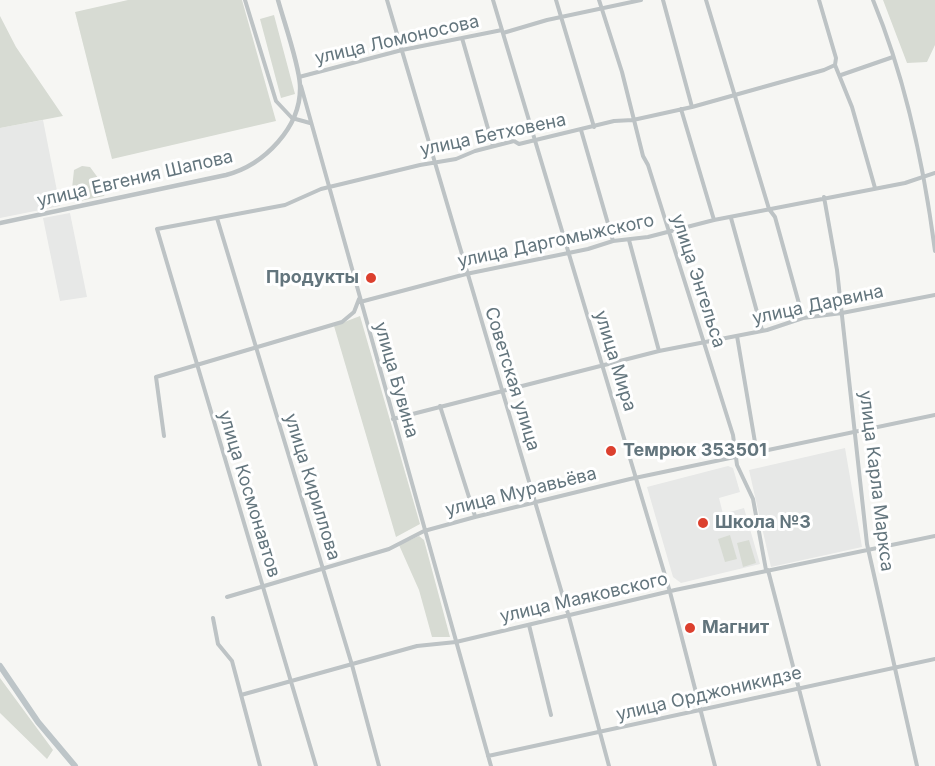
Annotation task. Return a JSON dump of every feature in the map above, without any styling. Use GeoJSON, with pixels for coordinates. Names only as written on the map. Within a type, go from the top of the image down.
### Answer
{"type":"FeatureCollection","features":[{"type":"Feature","properties":{"kind":"main road"},"geometry":{"type":"LineString","coordinates":[[0,666],[38,722],[75,766]]}},
{"type":"Feature","properties":{"kind":"street"},"geometry":{"type":"LineString","coordinates":[[245,0],[276,101],[292,118],[310,123]]}},
{"type":"Feature","properties":{"kind":"street","name":"улица Бувина"},"geometry":{"type":"LineString","coordinates":[[278,0],[327,187],[491,766]]}},
{"type":"Feature","properties":{"kind":"street","name":"Советская улица"},"geometry":{"type":"LineString","coordinates":[[387,0],[568,617],[609,766]]}},
{"type":"Feature","properties":{"kind":"street","name":"улица Мира"},"geometry":{"type":"LineString","coordinates":[[494,0],[670,592],[715,766]]}},
{"type":"Feature","properties":{"kind":"street"},"geometry":{"type":"LineString","coordinates":[[556,0],[594,128]]}},
{"type":"Feature","properties":{"kind":"street","name":"улица Энгельса"},"geometry":{"type":"LineString","coordinates":[[599,0],[622,72],[633,120],[733,435],[735,458],[753,499],[767,570],[819,766]]}},
{"type":"Feature","properties":{"kind":"street","name":"улица Ломоносова"},"geometry":{"type":"LineString","coordinates":[[298,77],[402,50],[503,32],[641,0]]}},
{"type":"Feature","properties":{"kind":"street"},"geometry":{"type":"LineString","coordinates":[[663,0],[692,107]]}},
{"type":"Feature","properties":{"kind":"street"},"geometry":{"type":"LineString","coordinates":[[706,0],[769,209],[775,217],[803,318]]}},
{"type":"Feature","properties":{"kind":"street"},"geometry":{"type":"LineString","coordinates":[[819,0],[836,58],[835,65],[841,75],[875,188]]}},
{"type":"Feature","properties":{"kind":"street"},"geometry":{"type":"LineString","coordinates":[[873,0],[893,57],[925,174],[935,251]]}},
{"type":"Feature","properties":{"kind":"street"},"geometry":{"type":"LineString","coordinates":[[462,38],[493,146]]}},
{"type":"Feature","properties":{"kind":"street"},"geometry":{"type":"LineString","coordinates":[[841,75],[893,57]]}},
{"type":"Feature","properties":{"kind":"street","name":"улица Бетховена"},"geometry":{"type":"LineString","coordinates":[[157,230],[285,205],[327,187],[456,159],[514,141],[519,144],[594,128],[614,121],[633,120],[692,107],[835,65]]}},
{"type":"Feature","properties":{"kind":"street","name":"улица Евгения Шапова"},"geometry":{"type":"LineString","coordinates":[[0,223],[236,173],[259,160],[276,146],[292,118],[301,86]]}},
{"type":"Feature","properties":{"kind":"street"},"geometry":{"type":"LineString","coordinates":[[681,109],[714,220]]}},
{"type":"Feature","properties":{"kind":"street"},"geometry":{"type":"LineString","coordinates":[[581,130],[613,241]]}},
{"type":"Feature","properties":{"kind":"street","name":"улица Даргомыжского"},"geometry":{"type":"LineString","coordinates":[[359,301],[613,241],[629,240],[824,197],[905,183],[925,174],[935,173]]}},
{"type":"Feature","properties":{"kind":"street","name":"улица Карла Маркса"},"geometry":{"type":"LineString","coordinates":[[824,197],[842,313],[868,550],[917,766]]}},
{"type":"Feature","properties":{"kind":"street","name":"улица Кириллова"},"geometry":{"type":"LineString","coordinates":[[217,218],[352,665],[379,766]]}},
{"type":"Feature","properties":{"kind":"street"},"geometry":{"type":"LineString","coordinates":[[731,218],[762,330]]}},
{"type":"Feature","properties":{"kind":"street","name":"улица Космонавтов"},"geometry":{"type":"LineString","coordinates":[[157,230],[316,766]]}},
{"type":"Feature","properties":{"kind":"street"},"geometry":{"type":"LineString","coordinates":[[629,240],[659,351]]}},
{"type":"Feature","properties":{"kind":"street","name":"улица Дарвина"},"geometry":{"type":"LineString","coordinates":[[393,419],[440,405],[659,351],[737,336],[792,323],[803,318],[935,295]]}},
{"type":"Feature","properties":{"kind":"street"},"geometry":{"type":"LineString","coordinates":[[164,436],[156,377],[342,322],[354,312],[359,301]]}},
{"type":"Feature","properties":{"kind":"street","name":"улица Энгельса"},"geometry":{"type":"LineString","coordinates":[[737,336],[757,454]]}},
{"type":"Feature","properties":{"kind":"street"},"geometry":{"type":"LineString","coordinates":[[440,405],[475,517]]}},
{"type":"Feature","properties":{"kind":"street","name":"улица Муравьёва"},"geometry":{"type":"LineString","coordinates":[[227,597],[389,549],[424,531],[475,517],[637,478],[935,415]]}},
{"type":"Feature","properties":{"kind":"street","name":"улица Маяковского"},"geometry":{"type":"LineString","coordinates":[[241,695],[417,646],[456,642],[767,570],[935,536]]}},
{"type":"Feature","properties":{"kind":"street"},"geometry":{"type":"LineString","coordinates":[[213,618],[218,644],[232,661],[261,766]]}},
{"type":"Feature","properties":{"kind":"street"},"geometry":{"type":"LineString","coordinates":[[529,625],[551,715]]}},
{"type":"Feature","properties":{"kind":"street","name":"улица Орджоникидзе"},"geometry":{"type":"LineString","coordinates":[[488,756],[935,659]]}},
{"type":"Feature","properties":{"kind":"shaded area"},"geometry":{"type":"Polygon","coordinates":[[[128,0],[242,0],[276,121],[112,159],[75,12],[128,0]]]}},
{"type":"Feature","properties":{"kind":"shaded area"},"geometry":{"type":"Polygon","coordinates":[[[883,0],[935,0],[935,45],[927,62],[907,63],[883,0]]]}},
{"type":"Feature","properties":{"kind":"shaded area"},"geometry":{"type":"Polygon","coordinates":[[[274,15],[295,94],[281,98],[260,19],[274,15]]]}},
{"type":"Feature","properties":{"kind":"shaded area"},"geometry":{"type":"Polygon","coordinates":[[[0,16],[16,47],[63,116],[0,128],[0,16]]]}},
{"type":"Feature","properties":{"kind":"shaded area"},"geometry":{"type":"Polygon","coordinates":[[[43,120],[60,206],[0,218],[0,128],[43,120]]]}},
{"type":"Feature","properties":{"kind":"shaded area"},"geometry":{"type":"Polygon","coordinates":[[[82,166],[90,167],[107,190],[104,196],[75,202],[71,198],[74,170],[82,166]]]}},
{"type":"Feature","properties":{"kind":"shaded area"},"geometry":{"type":"Polygon","coordinates":[[[70,213],[87,297],[60,301],[43,218],[70,213]]]}},
{"type":"Feature","properties":{"kind":"shaded area"},"geometry":{"type":"Polygon","coordinates":[[[360,316],[420,524],[396,537],[334,326],[360,316]]]}},
{"type":"Feature","properties":{"kind":"shaded area"},"geometry":{"type":"Polygon","coordinates":[[[845,448],[862,547],[771,567],[749,470],[845,448]]]}},
{"type":"Feature","properties":{"kind":"shaded area","name":"Школа №3"},"geometry":{"type":"Polygon","coordinates":[[[728,466],[733,468],[740,492],[719,498],[723,514],[744,508],[760,564],[681,583],[673,577],[647,487],[728,466]]]}},
{"type":"Feature","properties":{"kind":"shaded area"},"geometry":{"type":"Polygon","coordinates":[[[730,535],[737,559],[725,562],[718,539],[730,535]]]}},
{"type":"Feature","properties":{"kind":"shaded area"},"geometry":{"type":"Polygon","coordinates":[[[419,536],[424,540],[450,637],[432,637],[419,590],[399,545],[419,536]]]}},
{"type":"Feature","properties":{"kind":"shaded area"},"geometry":{"type":"Polygon","coordinates":[[[749,540],[756,563],[743,567],[737,543],[749,540]]]}},
{"type":"Feature","properties":{"kind":"shaded area"},"geometry":{"type":"Polygon","coordinates":[[[0,678],[53,750],[47,759],[0,713],[0,678]]]}},
{"type":"Feature","properties":{"kind":"place","name":"Продукты"},"geometry":{"type":"Point","coordinates":[371,278]}},
{"type":"Feature","properties":{"kind":"place","name":"Темрюк 353501"},"geometry":{"type":"Point","coordinates":[611,451]}},
{"type":"Feature","properties":{"kind":"place","name":"Школа №3"},"geometry":{"type":"Point","coordinates":[703,523]}},
{"type":"Feature","properties":{"kind":"place","name":"Магнит"},"geometry":{"type":"Point","coordinates":[690,628]}}]}
